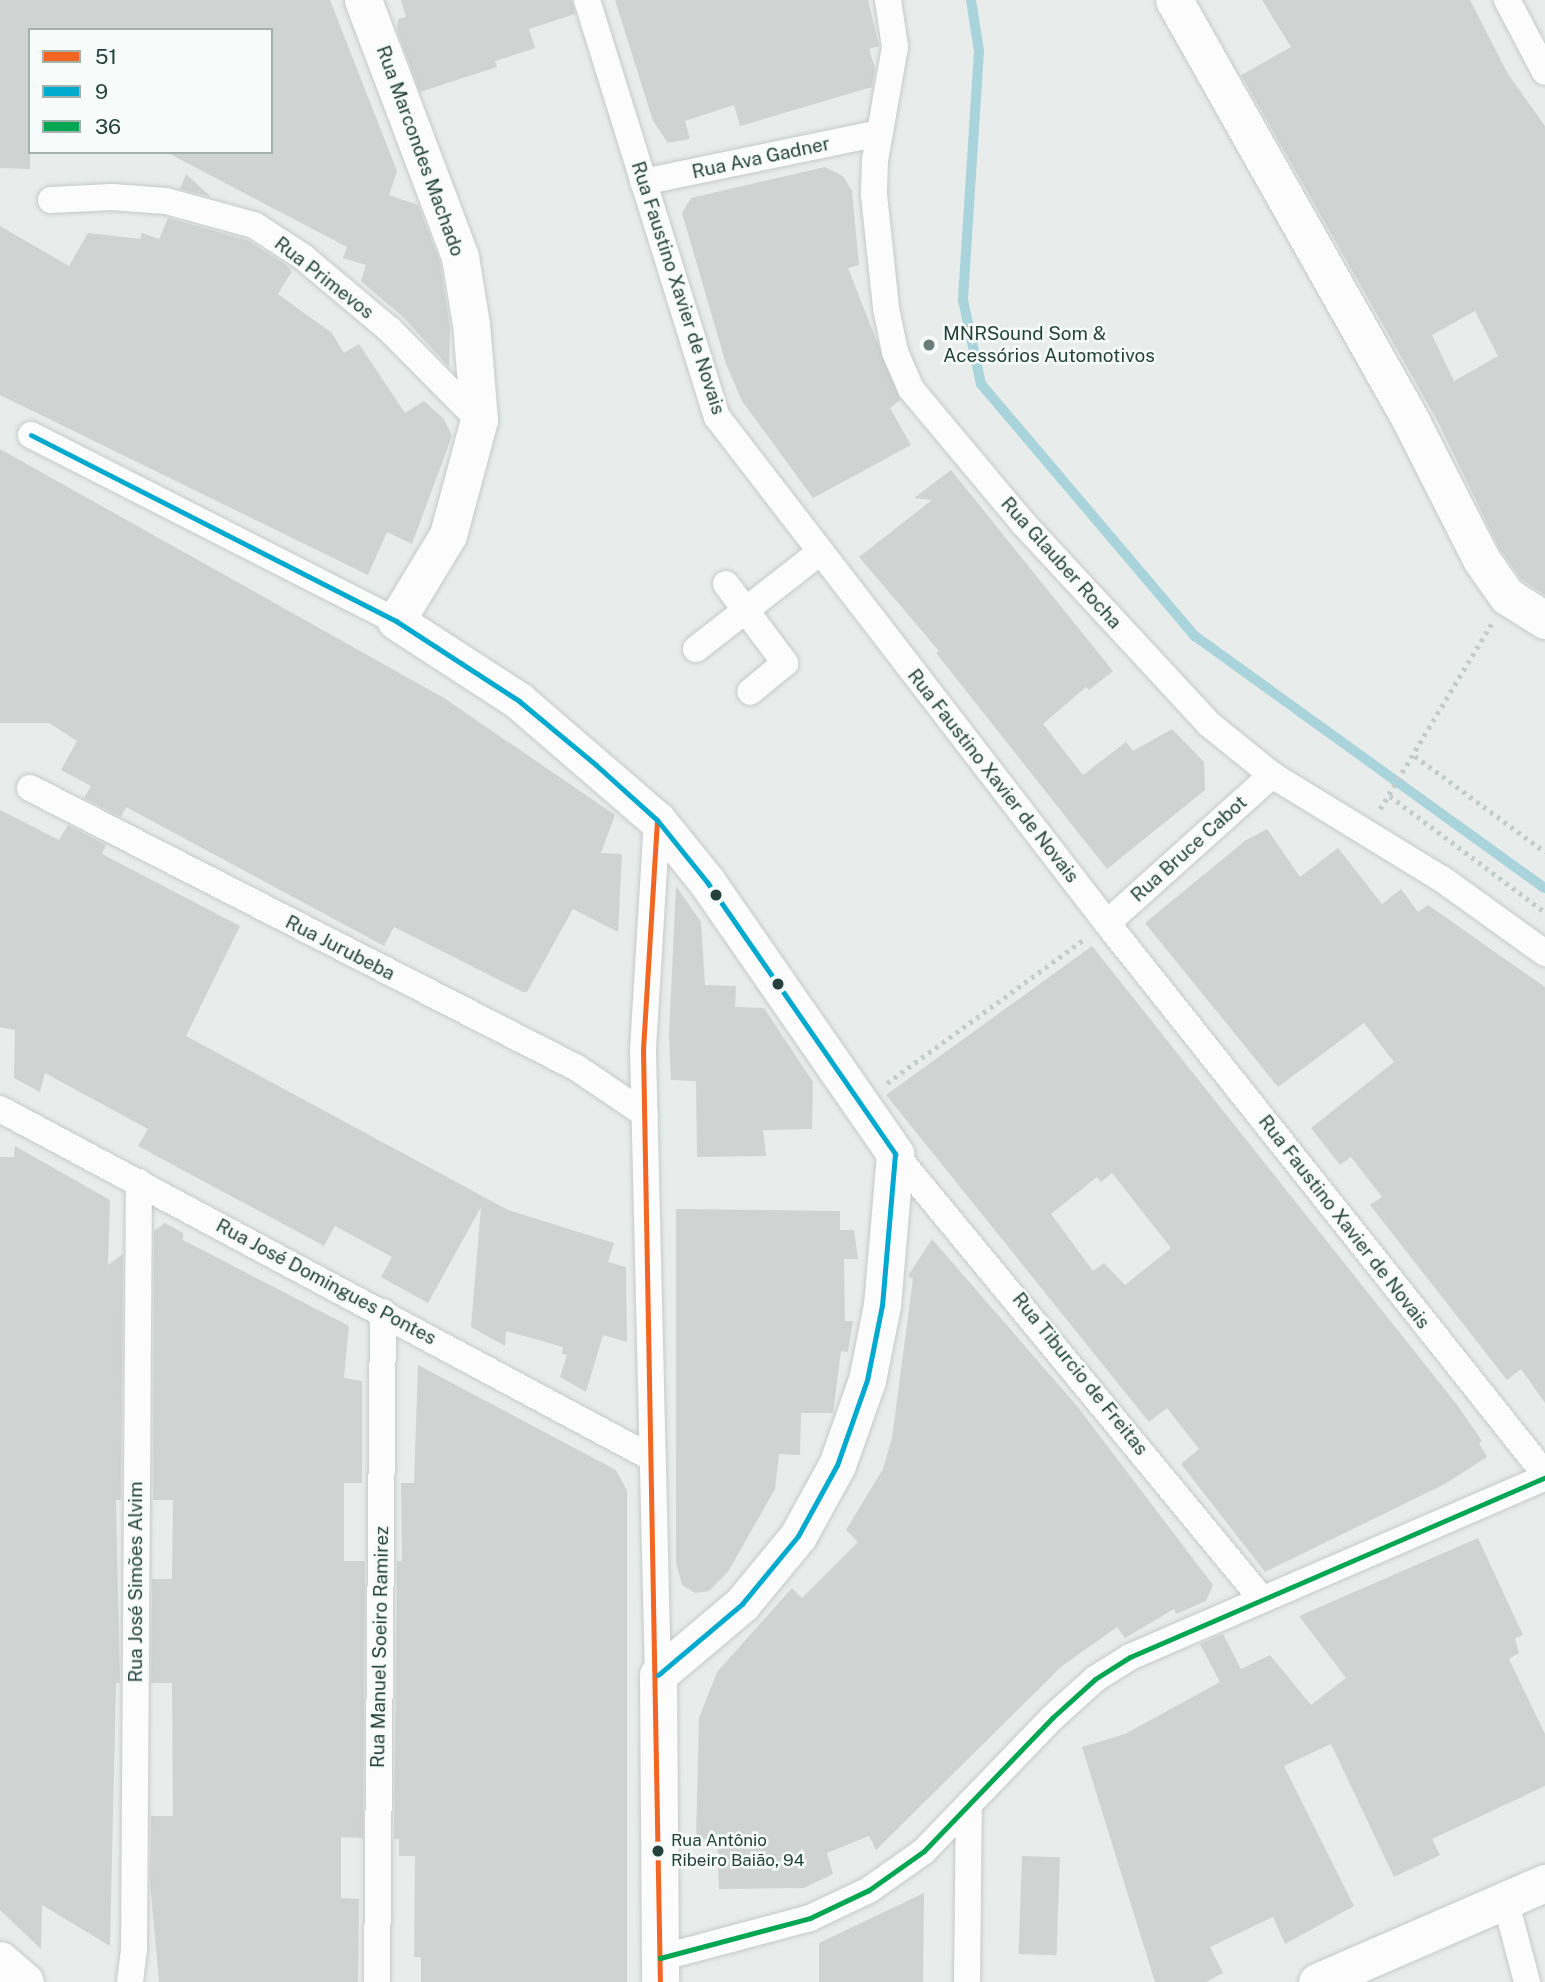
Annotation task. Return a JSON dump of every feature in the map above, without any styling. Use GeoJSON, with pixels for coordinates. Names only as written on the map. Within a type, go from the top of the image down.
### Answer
{"type":"FeatureCollection","features":[{"type":"Feature","properties":{"kind":"street","name":"Rua Marcondes Machado"},"geometry":{"type":"LineString","coordinates":[[363,0],[460,257],[471,324],[479,420],[448,535],[396,621]]}},
{"type":"Feature","properties":{"kind":"street","name":"Rua Faustino Xavier de Novais"},"geometry":{"type":"LineString","coordinates":[[587,0],[717,416],[1107,923],[1545,1476]]}},
{"type":"Feature","properties":{"kind":"street","name":"Rua Glauber Rocha"},"geometry":{"type":"LineString","coordinates":[[888,0],[895,47],[879,133],[874,194],[883,284],[895,352],[911,389],[1023,523],[1209,724],[1272,775],[1442,879],[1545,953]]}},
{"type":"Feature","properties":{"kind":"street"},"geometry":{"type":"LineString","coordinates":[[1174,0],[1411,421],[1481,559],[1507,597],[1545,620]]}},
{"type":"Feature","properties":{"kind":"street"},"geometry":{"type":"LineString","coordinates":[[1507,0],[1545,72]]}},
{"type":"Feature","properties":{"kind":"street","name":"Rua Ava Gadner"},"geometry":{"type":"LineString","coordinates":[[643,182],[879,133]]}},
{"type":"Feature","properties":{"kind":"street","name":"Rua Primevos"},"geometry":{"type":"LineString","coordinates":[[51,201],[112,197],[166,201],[254,225],[303,257],[390,330],[479,420]]}},
{"type":"Feature","properties":{"kind":"street"},"geometry":{"type":"LineString","coordinates":[[31,435],[396,621],[519,701],[657,820],[707,882],[895,1154],[882,1305],[867,1380],[837,1465],[798,1536],[742,1604],[658,1675]]}},
{"type":"Feature","properties":{"kind":"street"},"geometry":{"type":"LineString","coordinates":[[696,649],[820,552]]}},
{"type":"Feature","properties":{"kind":"street"},"geometry":{"type":"LineString","coordinates":[[726,584],[785,663],[750,692]]}},
{"type":"Feature","properties":{"kind":"street","name":"Rua Bruce Cabot"},"geometry":{"type":"LineString","coordinates":[[1107,923],[1272,775]]}},
{"type":"Feature","properties":{"kind":"street","name":"Rua Jurubeba"},"geometry":{"type":"LineString","coordinates":[[30,788],[577,1068],[645,1114]]}},
{"type":"Feature","properties":{"kind":"street"},"geometry":{"type":"LineString","coordinates":[[657,820],[643,1050],[658,1675],[660,1970],[810,1918],[869,1890],[925,1851],[1095,1679],[1130,1657],[1545,1476]]}},
{"type":"Feature","properties":{"kind":"street","name":"Rua José Domingues Pontes"},"geometry":{"type":"LineString","coordinates":[[0,1109],[652,1458]]}},
{"type":"Feature","properties":{"kind":"street","name":"Rua Tiburcio de Freitas"},"geometry":{"type":"LineString","coordinates":[[895,1154],[1261,1598]]}},
{"type":"Feature","properties":{"kind":"street","name":"Rua José Simões Alvim"},"geometry":{"type":"LineString","coordinates":[[130,1982],[134,1949],[139,1182]]}},
{"type":"Feature","properties":{"kind":"street","name":"Rua Manuel Soeiro Ramirez"},"geometry":{"type":"LineString","coordinates":[[377,1982],[383,1312]]}},
{"type":"Feature","properties":{"kind":"street"},"geometry":{"type":"LineString","coordinates":[[967,1982],[969,1805]]}},
{"type":"Feature","properties":{"kind":"street"},"geometry":{"type":"LineString","coordinates":[[1317,1982],[1506,1903],[1545,1883]]}},
{"type":"Feature","properties":{"kind":"street"},"geometry":{"type":"LineString","coordinates":[[1506,1903],[1527,1982]]}},
{"type":"Feature","properties":{"kind":"street"},"geometry":{"type":"LineString","coordinates":[[0,1960],[25,1982]]}},
{"type":"Feature","properties":{"kind":"path"},"geometry":{"type":"LineString","coordinates":[[1507,597],[1392,794],[1545,912]]}},
{"type":"Feature","properties":{"kind":"path"},"geometry":{"type":"LineString","coordinates":[[1413,759],[1545,852]]}},
{"type":"Feature","properties":{"kind":"path"},"geometry":{"type":"LineString","coordinates":[[860,1102],[1107,923]]}},
{"type":"Feature","properties":{"kind":"building"},"geometry":{"type":"Polygon","coordinates":[[[0,0],[330,0],[397,171],[389,195],[418,205],[440,262],[450,327],[449,367],[403,317],[361,281],[366,265],[343,258],[347,247],[170,154],[273,154],[273,28],[28,28],[30,169],[0,168],[0,0]]]}},
{"type":"Feature","properties":{"kind":"building"},"geometry":{"type":"Polygon","coordinates":[[[401,0],[572,0],[575,14],[529,29],[535,48],[495,61],[497,67],[420,92],[397,30],[398,19],[406,17],[401,0]]]}},
{"type":"Feature","properties":{"kind":"building"},"geometry":{"type":"Polygon","coordinates":[[[615,0],[868,0],[879,46],[869,49],[875,68],[872,87],[740,126],[734,105],[685,121],[690,139],[668,143],[653,121],[615,0]]]}},
{"type":"Feature","properties":{"kind":"building"},"geometry":{"type":"Polygon","coordinates":[[[1262,0],[1470,0],[1508,74],[1545,126],[1545,595],[1522,580],[1499,548],[1437,420],[1241,75],[1291,47],[1262,0]],[[1475,311],[1432,335],[1454,381],[1498,356],[1475,311]]]}},
{"type":"Feature","properties":{"kind":"building"},"geometry":{"type":"Polygon","coordinates":[[[825,167],[843,176],[852,191],[859,265],[848,268],[900,400],[890,408],[911,445],[813,498],[742,401],[726,364],[682,213],[691,198],[825,167]]]}},
{"type":"Feature","properties":{"kind":"building"},"geometry":{"type":"Polygon","coordinates":[[[186,174],[211,197],[180,189],[186,174]]]}},
{"type":"Feature","properties":{"kind":"building"},"geometry":{"type":"Polygon","coordinates":[[[168,218],[247,240],[285,264],[292,271],[278,294],[332,333],[344,353],[359,344],[405,413],[424,401],[444,419],[452,436],[412,544],[387,532],[368,575],[0,395],[0,226],[69,266],[88,233],[140,239],[142,233],[159,239],[168,218]]]}},
{"type":"Feature","properties":{"kind":"building"},"geometry":{"type":"Polygon","coordinates":[[[0,449],[444,698],[615,815],[601,853],[622,854],[618,932],[573,909],[527,992],[523,992],[394,927],[384,946],[126,807],[121,817],[84,798],[91,786],[61,770],[77,741],[49,723],[0,723],[0,449]]]}},
{"type":"Feature","properties":{"kind":"building"},"geometry":{"type":"Polygon","coordinates":[[[951,470],[1113,671],[1089,690],[1086,687],[1043,724],[1083,775],[1126,742],[1133,751],[1172,729],[1204,762],[1205,790],[1107,869],[936,653],[939,651],[859,557],[932,500],[914,498],[951,470]]]}},
{"type":"Feature","properties":{"kind":"building"},"geometry":{"type":"Polygon","coordinates":[[[0,810],[59,840],[68,825],[106,845],[102,854],[240,926],[186,1036],[508,1210],[614,1243],[608,1262],[626,1267],[627,1342],[603,1335],[586,1392],[560,1377],[567,1355],[562,1354],[563,1347],[506,1331],[505,1346],[471,1327],[481,1207],[428,1303],[381,1277],[392,1257],[335,1226],[324,1246],[138,1146],[148,1129],[45,1073],[40,1092],[14,1078],[15,1030],[0,1027],[0,810]]]}},
{"type":"Feature","properties":{"kind":"building"},"geometry":{"type":"Polygon","coordinates":[[[1267,829],[1300,877],[1338,848],[1382,904],[1401,889],[1418,912],[1428,905],[1545,987],[1545,1403],[1521,1369],[1507,1380],[1370,1205],[1382,1197],[1351,1157],[1340,1165],[1311,1128],[1394,1062],[1364,1023],[1278,1087],[1145,923],[1246,840],[1267,829]]]}},
{"type":"Feature","properties":{"kind":"building"},"geometry":{"type":"Polygon","coordinates":[[[676,886],[701,922],[705,985],[736,986],[735,1007],[764,1008],[813,1082],[812,1129],[763,1130],[766,1156],[697,1157],[696,1081],[671,1080],[669,1035],[676,886]]]}},
{"type":"Feature","properties":{"kind":"building"},"geometry":{"type":"Polygon","coordinates":[[[1092,946],[1458,1406],[1482,1441],[1479,1443],[1487,1457],[1445,1484],[1265,1572],[1181,1464],[1199,1449],[1167,1408],[1149,1422],[886,1095],[1092,946]],[[1112,1173],[1101,1182],[1097,1177],[1051,1214],[1093,1271],[1104,1263],[1125,1285],[1171,1248],[1112,1173]]]}},
{"type":"Feature","properties":{"kind":"building"},"geometry":{"type":"Polygon","coordinates":[[[15,1146],[110,1200],[108,1265],[123,1254],[121,1500],[116,1500],[120,1683],[116,1683],[110,1946],[42,1905],[41,1949],[0,1910],[0,1157],[14,1157],[15,1146]]]}},
{"type":"Feature","properties":{"kind":"building"},"geometry":{"type":"Polygon","coordinates":[[[676,1209],[840,1211],[840,1230],[854,1230],[858,1259],[844,1259],[845,1321],[853,1321],[848,1352],[841,1351],[833,1413],[801,1413],[800,1455],[779,1454],[775,1489],[728,1572],[709,1591],[695,1593],[682,1585],[676,1563],[676,1209]]]}},
{"type":"Feature","properties":{"kind":"building"},"geometry":{"type":"Polygon","coordinates":[[[165,1223],[183,1233],[183,1240],[349,1326],[344,1378],[362,1381],[362,1483],[344,1483],[344,1561],[365,1561],[363,1838],[341,1837],[341,1898],[359,1899],[358,1982],[159,1982],[150,1882],[151,1816],[173,1816],[172,1683],[151,1683],[152,1579],[172,1579],[173,1500],[153,1500],[154,1231],[165,1223]]]}},
{"type":"Feature","properties":{"kind":"building"},"geometry":{"type":"Polygon","coordinates":[[[932,1239],[1077,1406],[1213,1585],[1206,1601],[1176,1614],[1174,1609],[1125,1638],[1117,1627],[1062,1666],[876,1850],[869,1836],[827,1853],[833,1874],[804,1888],[719,1889],[717,1839],[696,1840],[699,1718],[717,1672],[792,1588],[802,1598],[858,1542],[846,1530],[883,1469],[892,1438],[913,1279],[908,1276],[932,1239]]]}},
{"type":"Feature","properties":{"kind":"building"},"geometry":{"type":"Polygon","coordinates":[[[418,1365],[616,1470],[627,1491],[627,1982],[421,1982],[421,1957],[414,1957],[415,1856],[399,1856],[399,1839],[394,1839],[397,1561],[402,1561],[401,1483],[414,1483],[418,1365]]]}},
{"type":"Feature","properties":{"kind":"building"},"geometry":{"type":"Polygon","coordinates":[[[1478,1538],[1523,1635],[1515,1638],[1519,1653],[1509,1659],[1545,1734],[1545,1786],[1432,1839],[1440,1855],[1394,1877],[1331,1744],[1284,1766],[1354,1906],[1285,1944],[1273,1917],[1210,1947],[1223,1973],[1206,1982],[1155,1982],[1082,1747],[1125,1734],[1220,1682],[1200,1644],[1223,1634],[1241,1669],[1270,1655],[1311,1705],[1346,1678],[1299,1616],[1478,1538]]]}},
{"type":"Feature","properties":{"kind":"building"},"geometry":{"type":"Polygon","coordinates":[[[1022,1856],[1060,1857],[1057,1955],[1019,1954],[1022,1856]]]}},
{"type":"Feature","properties":{"kind":"building"},"geometry":{"type":"Polygon","coordinates":[[[924,1893],[923,1982],[819,1982],[819,1943],[924,1893]]]}},
{"type":"Feature","properties":{"kind":"waterway"},"geometry":{"type":"LineString","coordinates":[[971,0],[979,51],[963,300],[981,384],[1195,636],[1545,888]]}},
{"type":"Feature","properties":{"kind":"transit line","name":"9"},"geometry":{"type":"LineString","coordinates":[[31,435],[396,621],[519,701],[596,765],[657,820],[707,882],[895,1154],[882,1305],[867,1380],[837,1465],[798,1536],[742,1604],[658,1675]]}},
{"type":"Feature","properties":{"kind":"transit line","name":"51"},"geometry":{"type":"LineString","coordinates":[[657,820],[643,1050],[660,1982]]}},
{"type":"Feature","properties":{"kind":"transit line","name":"36"},"geometry":{"type":"LineString","coordinates":[[660,1958],[810,1918],[869,1890],[924,1851],[1052,1718],[1095,1679],[1130,1657],[1545,1477]]}},
{"type":"Feature","properties":{"kind":"place","name":"MNRSound Som & Acessórios Automotivos"},"geometry":{"type":"Point","coordinates":[929,345]}},
{"type":"Feature","properties":{"kind":"place","name":"Rua Antônio Ribeiro Baião, 94"},"geometry":{"type":"Point","coordinates":[658,1851]}}]}
